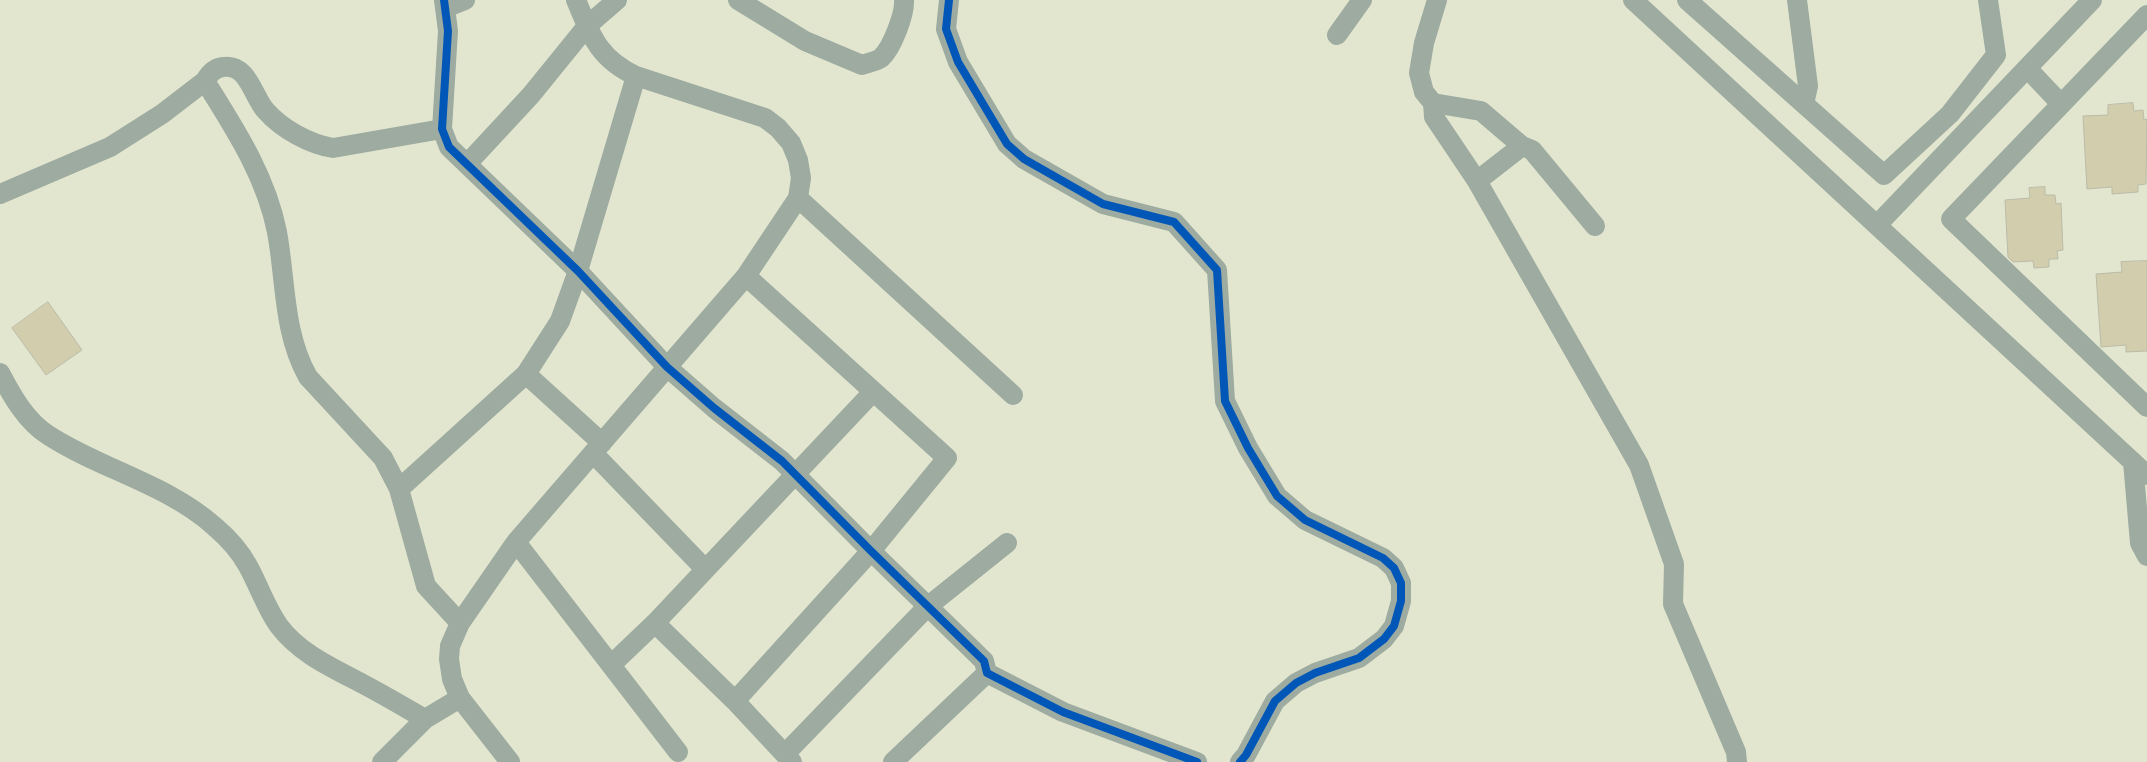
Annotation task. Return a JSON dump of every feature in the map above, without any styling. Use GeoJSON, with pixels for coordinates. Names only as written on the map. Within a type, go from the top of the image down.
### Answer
{"type":"FeatureCollection","features":[{"type":"Feature","properties":{"kind":"street"},"geometry":{"type":"LineString","coordinates":[[465,0],[444,4],[448,31],[442,128],[449,148],[578,271],[667,367],[714,408],[782,461],[870,551],[984,661],[988,673],[1063,712],[1197,762]]}},
{"type":"Feature","properties":{"kind":"street"},"geometry":{"type":"LineString","coordinates":[[510,762],[499,745],[460,698],[452,679],[449,659],[450,646],[460,622],[516,542],[746,276],[798,198],[801,178],[798,160],[791,143],[778,128],[765,118],[636,76],[620,68],[606,57],[587,26],[576,0]]}},
{"type":"Feature","properties":{"kind":"street"},"geometry":{"type":"LineString","coordinates":[[467,164],[531,96],[587,26],[617,0]]}},
{"type":"Feature","properties":{"kind":"street"},"geometry":{"type":"LineString","coordinates":[[738,0],[805,40],[862,65],[880,58],[898,28],[905,10],[904,0]]}},
{"type":"Feature","properties":{"kind":"street"},"geometry":{"type":"LineString","coordinates":[[949,0],[946,29],[958,62],[1007,144],[1024,159],[1103,204],[1174,222],[1217,270],[1225,401],[1248,448],[1277,496],[1305,520],[1383,558],[1394,568],[1400,583],[1401,602],[1394,626],[1384,639],[1359,658],[1315,672],[1296,683],[1275,701],[1246,756],[1240,762]]}},
{"type":"Feature","properties":{"kind":"street"},"geometry":{"type":"LineString","coordinates":[[1337,35],[1362,0]]}},
{"type":"Feature","properties":{"kind":"street"},"geometry":{"type":"LineString","coordinates":[[1437,0],[1424,44],[1419,73],[1424,92],[1433,103],[1434,117],[1477,181],[1639,465],[1674,564],[1673,604],[1736,752],[1737,762]]}},
{"type":"Feature","properties":{"kind":"street"},"geometry":{"type":"LineString","coordinates":[[1633,0],[2140,468],[2140,543],[2147,556]]}},
{"type":"Feature","properties":{"kind":"street"},"geometry":{"type":"LineString","coordinates":[[1686,0],[1884,175],[1950,114],[1996,55],[1988,0]]}},
{"type":"Feature","properties":{"kind":"street"},"geometry":{"type":"LineString","coordinates":[[1797,0],[1808,86],[1804,104]]}},
{"type":"Feature","properties":{"kind":"street"},"geometry":{"type":"LineString","coordinates":[[1877,225],[2092,0]]}},
{"type":"Feature","properties":{"kind":"street"},"geometry":{"type":"LineString","coordinates":[[2147,15],[1951,219],[2140,393],[2147,407]]}},
{"type":"Feature","properties":{"kind":"street"},"geometry":{"type":"LineString","coordinates":[[0,194],[110,147],[162,114],[220,67],[234,68],[248,80],[261,105],[272,116],[319,146],[333,148],[348,146],[442,128]]}},
{"type":"Feature","properties":{"kind":"street"},"geometry":{"type":"LineString","coordinates":[[2027,68],[2061,104]]}},
{"type":"Feature","properties":{"kind":"street"},"geometry":{"type":"LineString","coordinates":[[399,490],[526,374],[560,321],[578,271],[636,76]]}},
{"type":"Feature","properties":{"kind":"street"},"geometry":{"type":"LineString","coordinates":[[205,81],[258,172],[268,198],[277,232],[290,332],[299,362],[308,377],[383,458],[399,490],[426,586],[460,622]]}},
{"type":"Feature","properties":{"kind":"street"},"geometry":{"type":"LineString","coordinates":[[1433,103],[1480,111],[1522,146],[1532,150],[1595,226]]}},
{"type":"Feature","properties":{"kind":"street"},"geometry":{"type":"LineString","coordinates":[[1477,181],[1522,146]]}},
{"type":"Feature","properties":{"kind":"street"},"geometry":{"type":"LineString","coordinates":[[798,198],[1013,395]]}},
{"type":"Feature","properties":{"kind":"street"},"geometry":{"type":"LineString","coordinates":[[735,701],[870,551],[947,458],[872,393],[746,276]]}},
{"type":"Feature","properties":{"kind":"street"},"geometry":{"type":"LineString","coordinates":[[0,373],[23,410],[48,435],[180,503],[214,526],[233,544],[248,565],[269,610],[280,628],[296,644],[315,659],[425,719]]}},
{"type":"Feature","properties":{"kind":"street"},"geometry":{"type":"LineString","coordinates":[[526,374],[598,448],[705,569]]}},
{"type":"Feature","properties":{"kind":"street"},"geometry":{"type":"LineString","coordinates":[[611,665],[655,624],[872,393]]}},
{"type":"Feature","properties":{"kind":"street"},"geometry":{"type":"LineString","coordinates":[[516,542],[678,752]]}},
{"type":"Feature","properties":{"kind":"street"},"geometry":{"type":"LineString","coordinates":[[655,624],[735,701],[789,758],[927,607],[1007,543]]}},
{"type":"Feature","properties":{"kind":"street"},"geometry":{"type":"LineString","coordinates":[[894,762],[988,673]]}},
{"type":"Feature","properties":{"kind":"street"},"geometry":{"type":"LineString","coordinates":[[382,762],[425,719],[460,698]]}},
{"type":"Feature","properties":{"kind":"building"},"geometry":{"type":"Polygon","coordinates":[[[2133,103],[2134,111],[2143,110],[2144,120],[2147,119],[2146,184],[2138,185],[2138,192],[2112,194],[2112,187],[2087,189],[2083,116],[2108,115],[2108,105],[2133,103]]]}},
{"type":"Feature","properties":{"kind":"building"},"geometry":{"type":"Polygon","coordinates":[[[2045,187],[2045,195],[2055,195],[2056,204],[2061,203],[2063,250],[2057,251],[2058,259],[2049,259],[2049,267],[2034,268],[2033,261],[2013,262],[2008,257],[2005,200],[2030,198],[2029,188],[2045,187]]]}},
{"type":"Feature","properties":{"kind":"building"},"geometry":{"type":"Polygon","coordinates":[[[2147,261],[2147,351],[2126,352],[2126,345],[2101,347],[2096,274],[2122,272],[2121,262],[2147,261]]]}},
{"type":"Feature","properties":{"kind":"building"},"geometry":{"type":"Polygon","coordinates":[[[48,302],[82,350],[46,375],[12,328],[48,302]]]}},
{"type":"Feature","properties":{"kind":"cycle path"},"geometry":{"type":"LineString","coordinates":[[444,0],[448,31],[442,129],[449,147],[578,271],[667,367],[714,408],[782,461],[984,661],[987,673],[1063,712],[1197,762]]}},
{"type":"Feature","properties":{"kind":"cycle path"},"geometry":{"type":"LineString","coordinates":[[949,0],[946,29],[958,62],[1007,144],[1024,159],[1103,204],[1174,222],[1217,270],[1225,401],[1248,448],[1277,496],[1305,520],[1383,558],[1394,568],[1401,583],[1401,601],[1394,626],[1384,639],[1359,658],[1315,673],[1296,683],[1275,701],[1246,755],[1240,762]]}}]}
